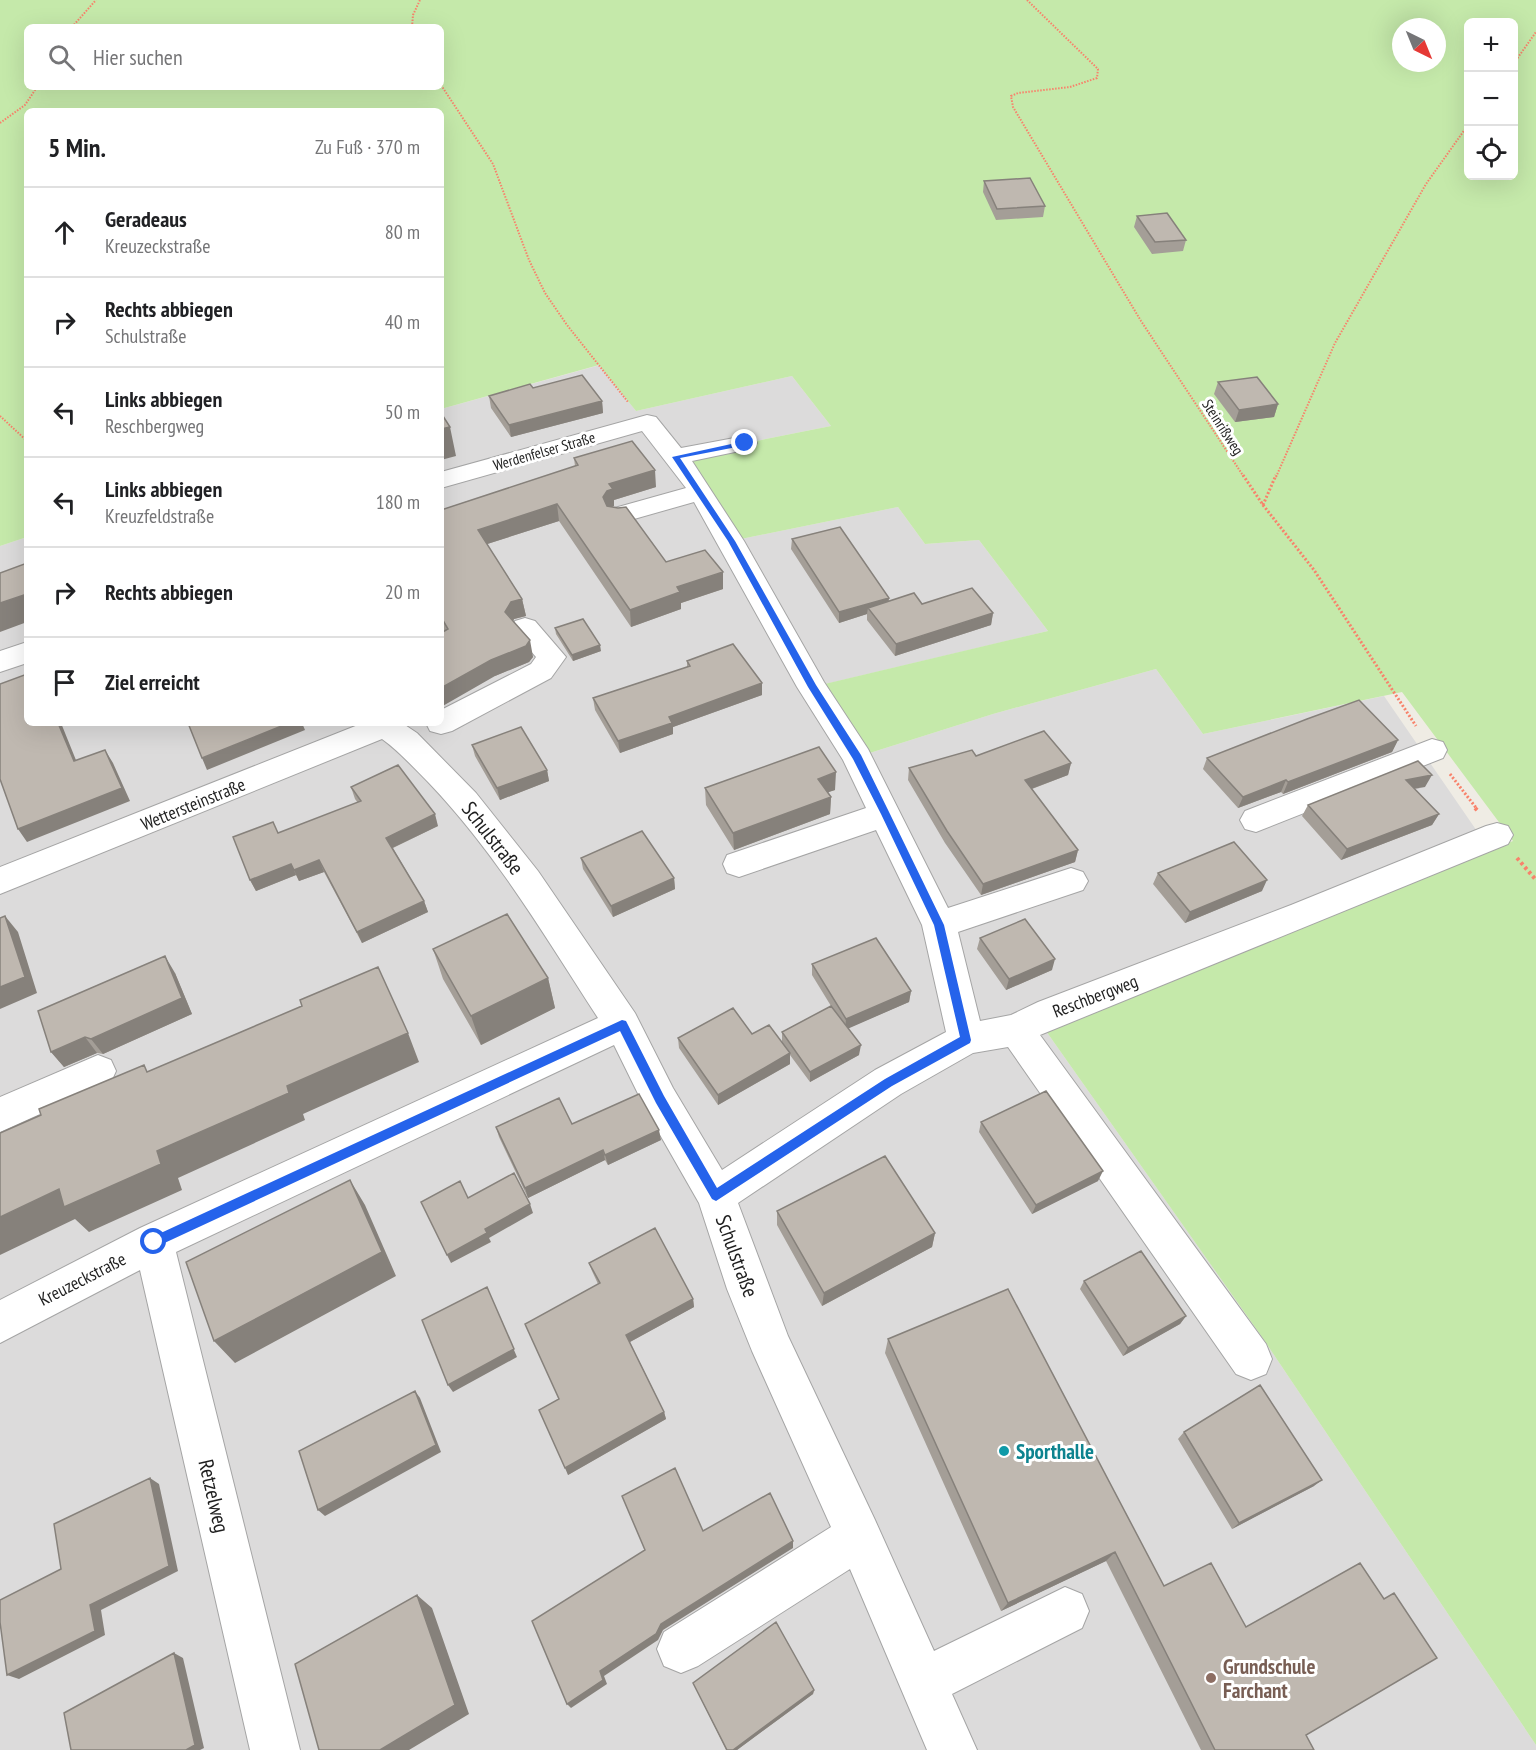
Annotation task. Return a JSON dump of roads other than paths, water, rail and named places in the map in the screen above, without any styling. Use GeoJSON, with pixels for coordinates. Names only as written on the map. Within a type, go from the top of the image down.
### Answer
{"type":"FeatureCollection","features":[{"type":"Feature","properties":{"kind":"street","name":"Werdenfelser Straße"},"geometry":{"type":"LineString","coordinates":[[444,479],[647,422],[676,457]]}},
{"type":"Feature","properties":{"kind":"street"},"geometry":{"type":"LineString","coordinates":[[745,443],[676,457],[731,541],[813,687],[857,757],[886,814],[939,925],[966,1040]]}},
{"type":"Feature","properties":{"kind":"street"},"geometry":{"type":"LineString","coordinates":[[620,515],[701,492]]}},
{"type":"Feature","properties":{"kind":"street","name":"Wettersteinstraße"},"geometry":{"type":"LineString","coordinates":[[444,721],[541,671],[552,657],[525,628]]}},
{"type":"Feature","properties":{"kind":"street"},"geometry":{"type":"LineString","coordinates":[[0,662],[24,653]]}},
{"type":"Feature","properties":{"kind":"street","name":"Wettersteinstraße"},"geometry":{"type":"LineString","coordinates":[[0,881],[391,730],[420,726]]}},
{"type":"Feature","properties":{"kind":"street","name":"Schulstraße"},"geometry":{"type":"LineString","coordinates":[[391,730],[465,801],[526,880],[622,1024],[660,1100],[716,1196],[748,1289],[773,1351],[859,1536],[952,1750]]}},
{"type":"Feature","properties":{"kind":"street"},"geometry":{"type":"LineString","coordinates":[[1256,820],[1432,750]]}},
{"type":"Feature","properties":{"kind":"street"},"geometry":{"type":"LineString","coordinates":[[739,864],[886,814]]}},
{"type":"Feature","properties":{"kind":"street","name":"Reschbergweg"},"geometry":{"type":"LineString","coordinates":[[716,1196],[888,1082],[966,1040],[1016,1030],[1051,1013],[1303,915],[1497,835]]}},
{"type":"Feature","properties":{"kind":"street"},"geometry":{"type":"LineString","coordinates":[[939,925],[1071,881]]}},
{"type":"Feature","properties":{"kind":"street","name":"Kreuzeckstraße"},"geometry":{"type":"LineString","coordinates":[[0,1322],[154,1242],[622,1024]]}},
{"type":"Feature","properties":{"kind":"street"},"geometry":{"type":"LineString","coordinates":[[1016,1030],[1251,1359]]}},
{"type":"Feature","properties":{"kind":"street"},"geometry":{"type":"LineString","coordinates":[[0,1115],[98,1071]]}},
{"type":"Feature","properties":{"kind":"street","name":"Retzelweg"},"geometry":{"type":"LineString","coordinates":[[154,1242],[274,1750]]}},
{"type":"Feature","properties":{"kind":"street"},"geometry":{"type":"LineString","coordinates":[[681,1649],[859,1536]]}},
{"type":"Feature","properties":{"kind":"street"},"geometry":{"type":"LineString","coordinates":[[924,1682],[1065,1611]]}},
{"type":"Feature","properties":{"kind":"place","name":"Sporthalle"},"geometry":{"type":"Point","coordinates":[1004,1451]}},
{"type":"Feature","properties":{"kind":"place","name":"Grundschule Farchant"},"geometry":{"type":"Point","coordinates":[1211,1678]}}]}
